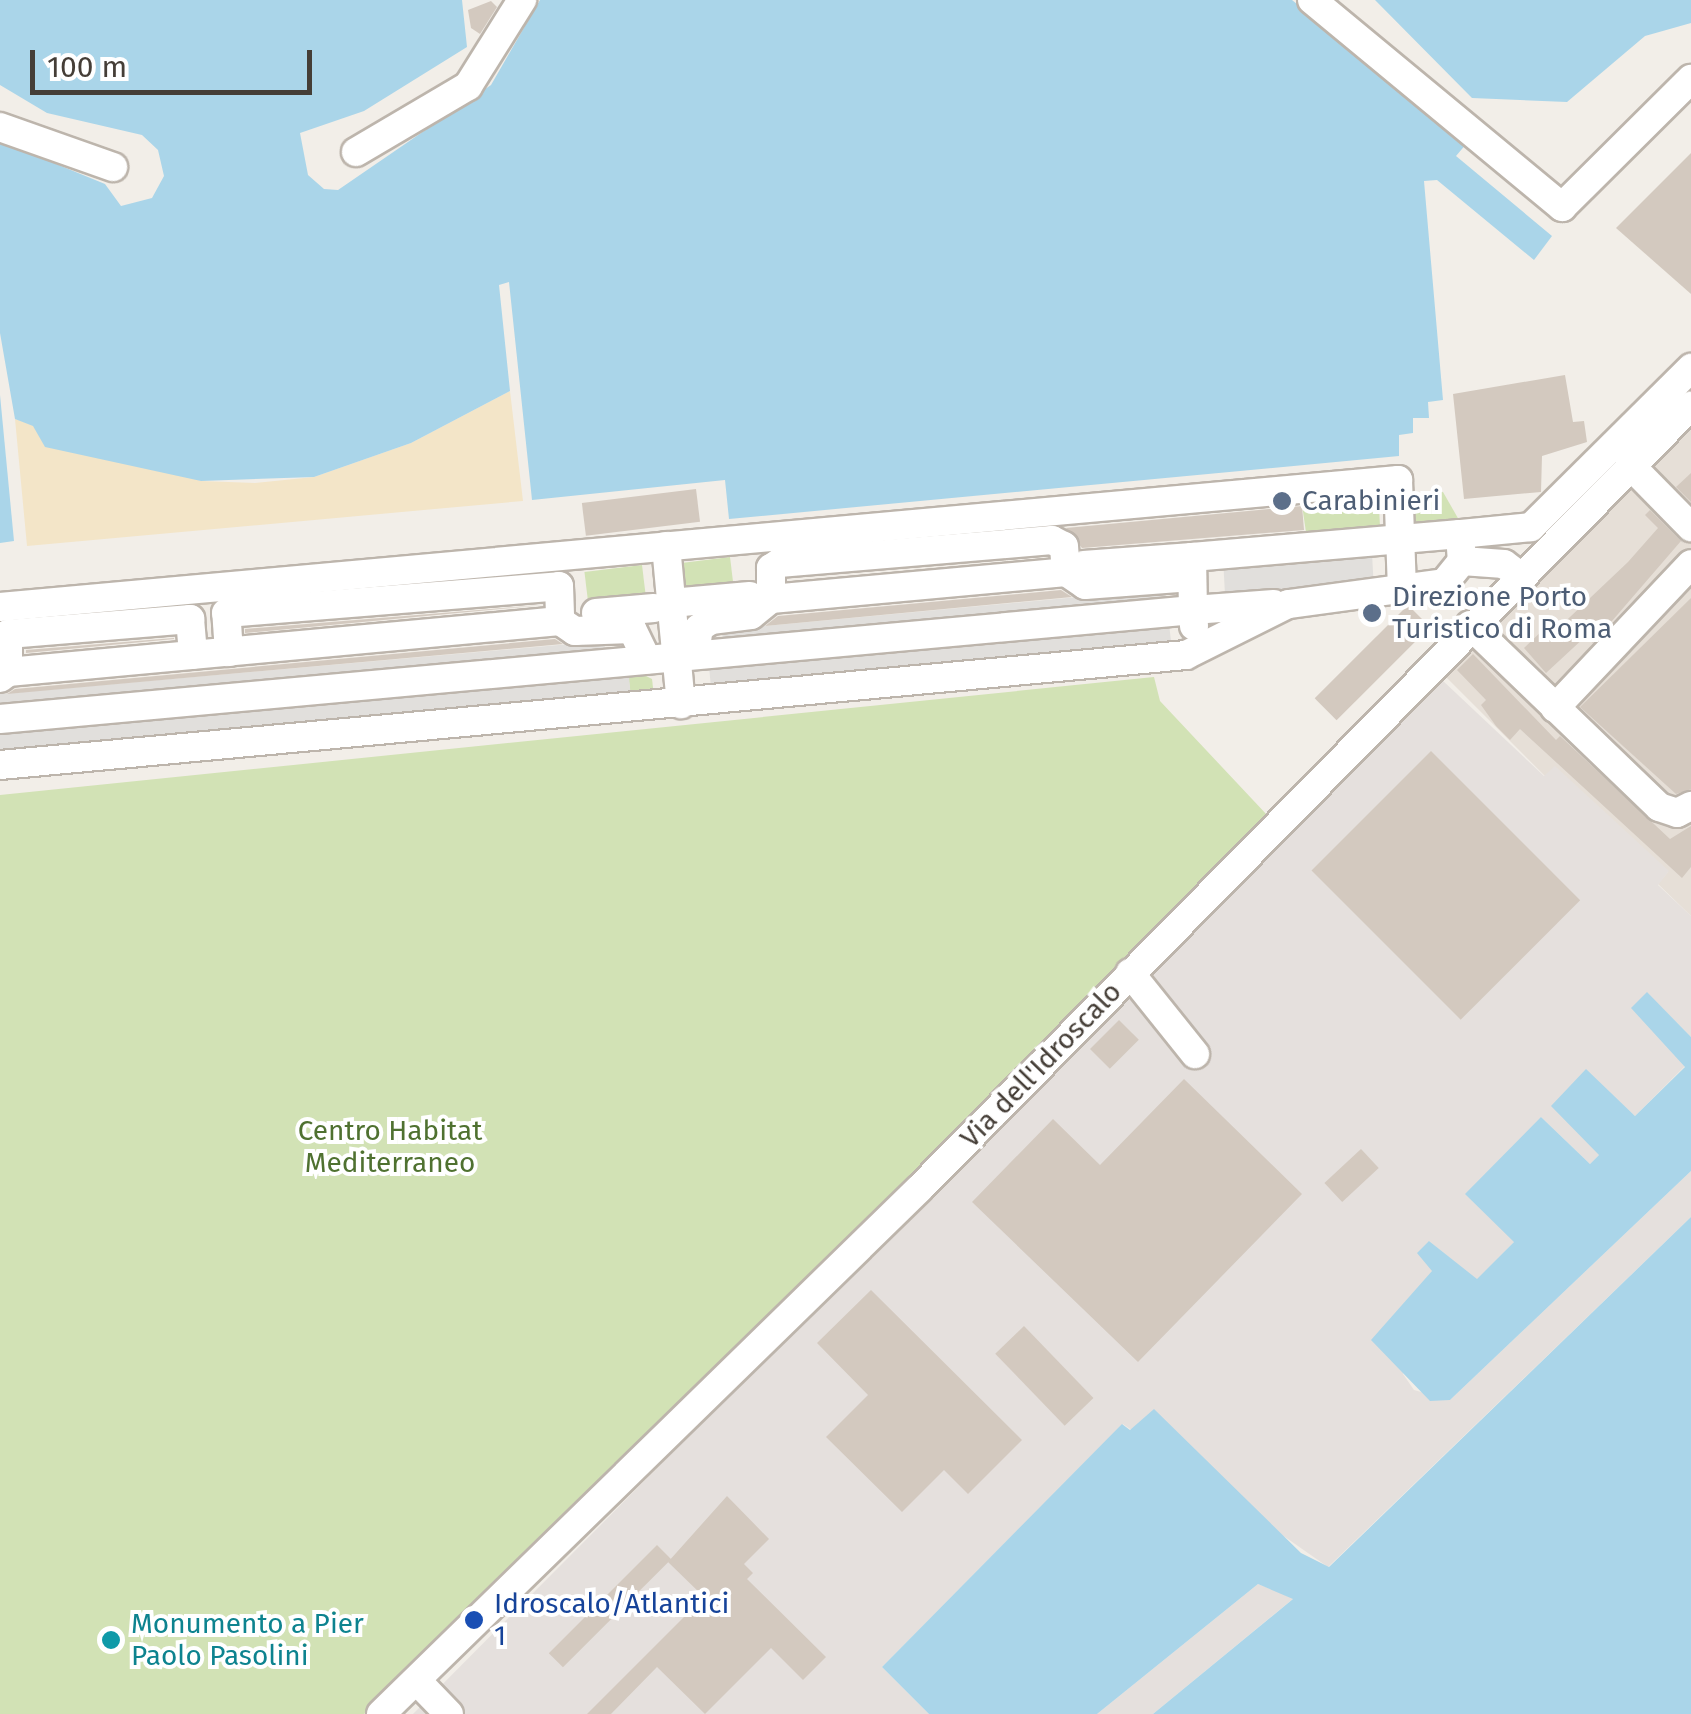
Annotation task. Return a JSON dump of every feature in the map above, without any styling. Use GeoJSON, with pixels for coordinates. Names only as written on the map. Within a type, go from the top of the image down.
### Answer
{"type":"FeatureCollection","features":[{"type":"Feature","properties":{"kind":"street"},"geometry":{"type":"LineString","coordinates":[[356,152],[468,86],[522,0]]}},
{"type":"Feature","properties":{"kind":"street"},"geometry":{"type":"LineString","coordinates":[[1312,0],[1562,207],[1691,79]]}},
{"type":"Feature","properties":{"kind":"street"},"geometry":{"type":"LineString","coordinates":[[0,128],[114,167]]}},
{"type":"Feature","properties":{"kind":"street"},"geometry":{"type":"LineString","coordinates":[[0,719],[1288,604],[1444,583],[1461,547],[1532,528],[1691,368]]}},
{"type":"Feature","properties":{"kind":"street","name":"Via dell'Idroscalo"},"geometry":{"type":"LineString","coordinates":[[382,1714],[420,1682],[1130,974],[1470,625],[1691,406]]}},
{"type":"Feature","properties":{"kind":"street"},"geometry":{"type":"LineString","coordinates":[[1631,466],[1691,527]]}},
{"type":"Feature","properties":{"kind":"street"},"geometry":{"type":"LineString","coordinates":[[0,606],[1398,480],[1402,589]]}},
{"type":"Feature","properties":{"kind":"street"},"geometry":{"type":"LineString","coordinates":[[669,658],[711,620],[751,616],[779,563],[1052,540],[1064,546],[1075,568],[1192,567],[1400,539],[1461,547],[1504,564],[1520,576]]}},
{"type":"Feature","properties":{"kind":"street"},"geometry":{"type":"LineString","coordinates":[[658,547],[672,705]]}},
{"type":"Feature","properties":{"kind":"street"},"geometry":{"type":"LineString","coordinates":[[1555,708],[1691,564]]}},
{"type":"Feature","properties":{"kind":"street"},"geometry":{"type":"LineString","coordinates":[[1186,655],[1195,638],[1192,567]]}},
{"type":"Feature","properties":{"kind":"street"},"geometry":{"type":"LineString","coordinates":[[228,652],[226,613],[559,586],[567,618],[575,631],[632,629],[669,658]]}},
{"type":"Feature","properties":{"kind":"street"},"geometry":{"type":"LineString","coordinates":[[4,675],[761,598]]}},
{"type":"Feature","properties":{"kind":"street"},"geometry":{"type":"LineString","coordinates":[[0,766],[1186,655],[1288,604]]}},
{"type":"Feature","properties":{"kind":"street"},"geometry":{"type":"LineString","coordinates":[[1470,625],[1659,806],[1672,813],[1691,806]]}},
{"type":"Feature","properties":{"kind":"street"},"geometry":{"type":"LineString","coordinates":[[1130,974],[1195,1054]]}},
{"type":"Feature","properties":{"kind":"street"},"geometry":{"type":"LineString","coordinates":[[420,1682],[448,1714]]}},
{"type":"Feature","properties":{"kind":"shaded area"},"geometry":{"type":"Polygon","coordinates":[[[1691,406],[1691,916],[1658,884],[1668,872],[1545,776],[1433,664],[1691,406]]]}},
{"type":"Feature","properties":{"kind":"shaded area"},"geometry":{"type":"Polygon","coordinates":[[[1372,553],[1374,588],[1225,596],[1223,561],[1372,553]]]}},
{"type":"Feature","properties":{"kind":"shaded area"},"geometry":{"type":"Polygon","coordinates":[[[1165,589],[1174,667],[713,710],[708,655],[723,646],[722,630],[1165,589]]]}},
{"type":"Feature","properties":{"kind":"shaded area"},"geometry":{"type":"Polygon","coordinates":[[[604,641],[606,657],[627,656],[633,719],[0,779],[0,694],[604,641]]]}},
{"type":"Feature","properties":{"kind":"shaded area"},"geometry":{"type":"Polygon","coordinates":[[[1441,679],[1544,776],[1555,766],[1669,871],[1658,885],[1691,916],[1691,1037],[1647,993],[1685,1066],[1635,1116],[1586,1070],[1600,1154],[1590,1164],[1541,1117],[1514,1242],[1477,1280],[1429,1241],[1432,1271],[1403,1374],[1414,1390],[1450,1400],[1691,1171],[1691,1217],[1328,1567],[1123,1424],[882,1667],[929,1714],[413,1714],[1441,679]]]}},
{"type":"Feature","properties":{"kind":"shaded area"},"geometry":{"type":"Polygon","coordinates":[[[1258,1584],[1294,1598],[1153,1714],[1097,1714],[1258,1584]]]}},
{"type":"Feature","properties":{"kind":"green space"},"geometry":{"type":"Polygon","coordinates":[[[1443,492],[1459,520],[1448,529],[1414,526],[1408,506],[1415,496],[1443,492]]]}},
{"type":"Feature","properties":{"kind":"green space"},"geometry":{"type":"Polygon","coordinates":[[[1367,498],[1379,506],[1380,527],[1307,539],[1302,505],[1367,498]]]}},
{"type":"Feature","properties":{"kind":"green space"},"geometry":{"type":"Polygon","coordinates":[[[730,557],[734,592],[678,599],[673,564],[730,557]]]}},
{"type":"Feature","properties":{"kind":"green space"},"geometry":{"type":"Polygon","coordinates":[[[642,565],[646,600],[589,607],[584,572],[642,565]]]}},
{"type":"Feature","properties":{"kind":"green space"},"geometry":{"type":"Polygon","coordinates":[[[640,673],[652,679],[654,696],[632,705],[628,674],[640,673]]]}},
{"type":"Feature","properties":{"kind":"green space","name":"Centro Habitat Mediterraneo"},"geometry":{"type":"Polygon","coordinates":[[[1154,677],[1160,701],[1268,816],[826,1269],[413,1675],[364,1714],[0,1714],[0,795],[1154,677]]]}},
{"type":"Feature","properties":{"kind":"sand"},"geometry":{"type":"Polygon","coordinates":[[[510,391],[523,501],[27,546],[15,419],[201,481],[255,483],[314,477],[411,443],[510,391]]]}},
{"type":"Feature","properties":{"kind":"water"},"geometry":{"type":"Polygon","coordinates":[[[0,0],[462,0],[467,47],[364,111],[300,133],[308,175],[324,189],[338,190],[491,85],[540,0],[1292,0],[1467,143],[1456,156],[1552,236],[1534,260],[1437,180],[1424,181],[1443,400],[1428,402],[1429,418],[1413,418],[1413,433],[1399,435],[1399,456],[729,519],[725,480],[532,500],[509,282],[499,285],[510,391],[411,443],[314,477],[201,481],[45,447],[33,426],[15,419],[0,333],[0,141],[105,184],[121,206],[152,198],[164,176],[158,150],[142,135],[47,113],[0,85],[0,0]]]}},
{"type":"Feature","properties":{"kind":"water"},"geometry":{"type":"Polygon","coordinates":[[[1375,0],[1691,0],[1691,23],[1645,36],[1567,102],[1472,98],[1375,0]]]}},
{"type":"Feature","properties":{"kind":"water"},"geometry":{"type":"Polygon","coordinates":[[[0,395],[14,541],[0,543],[0,395]]]}},
{"type":"Feature","properties":{"kind":"water"},"geometry":{"type":"Polygon","coordinates":[[[1647,992],[1691,1037],[1691,1171],[1450,1400],[1430,1401],[1371,1340],[1432,1271],[1417,1253],[1429,1241],[1477,1279],[1514,1242],[1465,1194],[1541,1117],[1590,1164],[1599,1155],[1551,1106],[1586,1069],[1635,1116],[1685,1067],[1631,1008],[1647,992]]]}},
{"type":"Feature","properties":{"kind":"water"},"geometry":{"type":"Polygon","coordinates":[[[1691,1217],[1691,1714],[1153,1714],[1293,1599],[1258,1584],[1097,1714],[929,1714],[882,1667],[1122,1424],[1130,1430],[1154,1409],[1301,1553],[1329,1567],[1691,1217]]]}},
{"type":"Feature","properties":{"kind":"building"},"geometry":{"type":"Polygon","coordinates":[[[491,1],[497,7],[480,34],[471,28],[468,10],[491,1]]]}},
{"type":"Feature","properties":{"kind":"building"},"geometry":{"type":"Polygon","coordinates":[[[1691,153],[1691,294],[1616,228],[1691,153]]]}},
{"type":"Feature","properties":{"kind":"building"},"geometry":{"type":"Polygon","coordinates":[[[1565,375],[1573,422],[1584,421],[1587,442],[1542,456],[1541,492],[1464,499],[1453,394],[1565,375]]]}},
{"type":"Feature","properties":{"kind":"building"},"geometry":{"type":"Polygon","coordinates":[[[1691,473],[1691,502],[1676,487],[1691,473]]]}},
{"type":"Feature","properties":{"kind":"building"},"geometry":{"type":"Polygon","coordinates":[[[696,489],[700,522],[586,536],[582,503],[696,489]]]}},
{"type":"Feature","properties":{"kind":"building"},"geometry":{"type":"Polygon","coordinates":[[[1302,506],[1304,530],[1082,548],[1066,528],[1302,506]]]}},
{"type":"Feature","properties":{"kind":"building"},"geometry":{"type":"Polygon","coordinates":[[[1650,510],[1681,541],[1593,643],[1586,636],[1546,673],[1524,648],[1545,628],[1551,635],[1628,562],[1658,528],[1645,515],[1650,510]]]}},
{"type":"Feature","properties":{"kind":"building"},"geometry":{"type":"Polygon","coordinates":[[[1061,590],[1072,597],[765,626],[778,616],[1061,590]]]}},
{"type":"Feature","properties":{"kind":"building"},"geometry":{"type":"Polygon","coordinates":[[[1691,598],[1691,789],[1676,794],[1580,707],[1691,598]]]}},
{"type":"Feature","properties":{"kind":"building"},"geometry":{"type":"Polygon","coordinates":[[[542,605],[245,633],[245,629],[542,605]]]}},
{"type":"Feature","properties":{"kind":"building"},"geometry":{"type":"Polygon","coordinates":[[[1408,605],[1430,627],[1337,720],[1315,698],[1408,605]]]}},
{"type":"Feature","properties":{"kind":"building"},"geometry":{"type":"Polygon","coordinates":[[[174,639],[26,653],[26,650],[174,639]]]}},
{"type":"Feature","properties":{"kind":"building"},"geometry":{"type":"Polygon","coordinates":[[[555,639],[563,644],[7,694],[15,689],[555,639]]]}},
{"type":"Feature","properties":{"kind":"building"},"geometry":{"type":"Polygon","coordinates":[[[1473,654],[1556,740],[1560,736],[1670,839],[1691,826],[1691,867],[1682,878],[1520,729],[1510,740],[1496,726],[1481,705],[1486,700],[1457,670],[1473,654]]]}},
{"type":"Feature","properties":{"kind":"building"},"geometry":{"type":"Polygon","coordinates":[[[1431,751],[1580,900],[1461,1020],[1311,871],[1431,751]]]}},
{"type":"Feature","properties":{"kind":"building"},"geometry":{"type":"Polygon","coordinates":[[[1119,1020],[1139,1040],[1110,1069],[1090,1049],[1119,1020]]]}},
{"type":"Feature","properties":{"kind":"building"},"geometry":{"type":"Polygon","coordinates":[[[1184,1079],[1302,1194],[1138,1362],[972,1202],[1053,1119],[1100,1165],[1184,1079]]]}},
{"type":"Feature","properties":{"kind":"building"},"geometry":{"type":"Polygon","coordinates":[[[1361,1149],[1379,1168],[1342,1202],[1324,1183],[1361,1149]]]}},
{"type":"Feature","properties":{"kind":"building"},"geometry":{"type":"Polygon","coordinates":[[[871,1290],[1022,1440],[968,1494],[944,1470],[902,1512],[826,1437],[868,1395],[817,1343],[871,1290]]]}},
{"type":"Feature","properties":{"kind":"building"},"geometry":{"type":"Polygon","coordinates":[[[1024,1326],[1093,1398],[1065,1426],[995,1354],[1024,1326]]]}},
{"type":"Feature","properties":{"kind":"building"},"geometry":{"type":"Polygon","coordinates":[[[727,1496],[769,1539],[744,1564],[753,1573],[747,1579],[826,1657],[803,1680],[771,1648],[705,1714],[657,1667],[611,1714],[587,1714],[704,1597],[668,1562],[727,1496]]]}},
{"type":"Feature","properties":{"kind":"building"},"geometry":{"type":"Polygon","coordinates":[[[657,1545],[671,1559],[563,1667],[549,1653],[657,1545]]]}},
{"type":"Feature","properties":{"kind":"place","name":"Carabinieri"},"geometry":{"type":"Point","coordinates":[1282,501]}},
{"type":"Feature","properties":{"kind":"place","name":"Direzione Porto Turistico di Roma"},"geometry":{"type":"Point","coordinates":[1372,613]}},
{"type":"Feature","properties":{"kind":"place","name":"Idroscalo/Atlantici 1"},"geometry":{"type":"Point","coordinates":[474,1620]}},
{"type":"Feature","properties":{"kind":"place","name":"Monumento a Pier Paolo Pasolini"},"geometry":{"type":"Point","coordinates":[111,1640]}}]}
